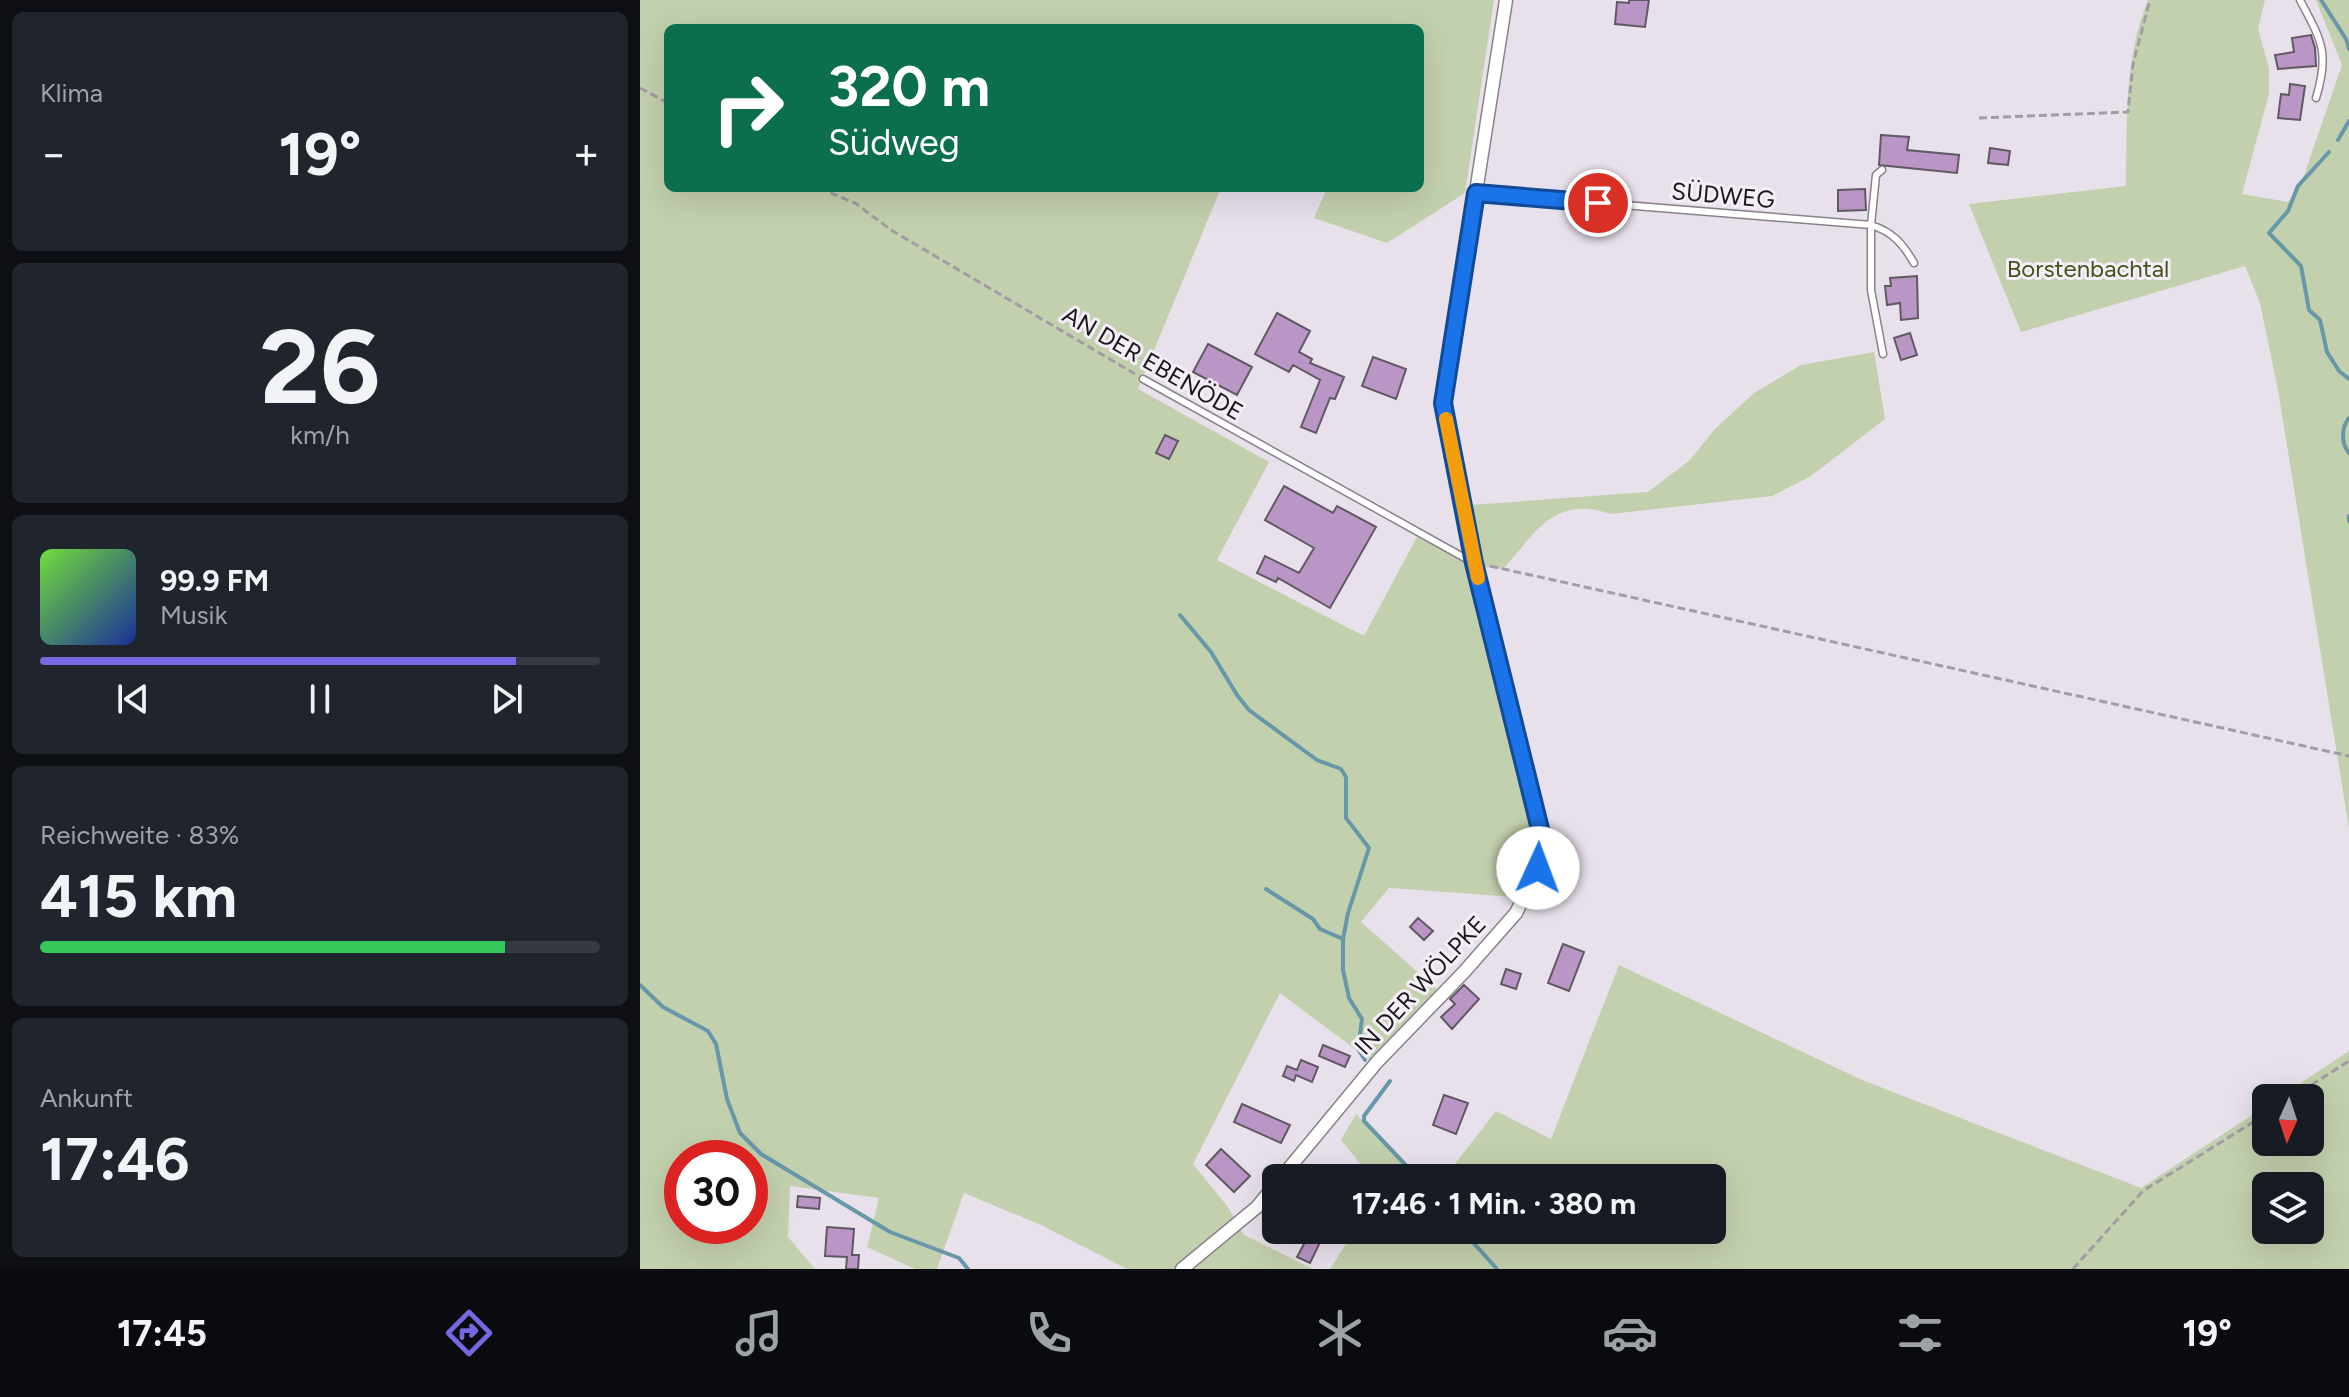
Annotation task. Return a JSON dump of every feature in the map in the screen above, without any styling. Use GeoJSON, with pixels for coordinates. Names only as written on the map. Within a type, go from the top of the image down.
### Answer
{"type":"FeatureCollection","features":[{"type":"Feature","properties":{"kind":"street","name":"IN DER WÖLPKE"},"geometry":{"type":"LineString","coordinates":[[1293,1164],[1377,1062],[1516,913],[1538,868],[1542,837],[1474,563],[1443,403],[1506,0]]}},
{"type":"Feature","properties":{"kind":"street"},"geometry":{"type":"LineString","coordinates":[[1182,1269],[1262,1201]]}},
{"type":"Feature","properties":{"kind":"lane"},"geometry":{"type":"LineString","coordinates":[[2300,0],[2317,30],[2323,53],[2323,74],[2316,98]]}},
{"type":"Feature","properties":{"kind":"lane"},"geometry":{"type":"LineString","coordinates":[[1882,170],[1876,175],[1871,225],[1871,290],[1883,354]]}},
{"type":"Feature","properties":{"kind":"lane","name":"SÜDWEG"},"geometry":{"type":"LineString","coordinates":[[1476,193],[1871,225]]}},
{"type":"Feature","properties":{"kind":"lane"},"geometry":{"type":"LineString","coordinates":[[1871,225],[1887,230],[1904,245],[1914,263]]}},
{"type":"Feature","properties":{"kind":"lane","name":"AN DER EBENÖDE"},"geometry":{"type":"LineString","coordinates":[[1143,379],[1474,563]]}},
{"type":"Feature","properties":{"kind":"path"},"geometry":{"type":"LineString","coordinates":[[1979,118],[2128,112],[2133,64],[2150,0]]}},
{"type":"Feature","properties":{"kind":"path"},"geometry":{"type":"LineString","coordinates":[[640,88],[664,101]]}},
{"type":"Feature","properties":{"kind":"path","name":"AN DER EBENÖDE"},"geometry":{"type":"LineString","coordinates":[[829,192],[855,203],[891,230],[1143,379]]}},
{"type":"Feature","properties":{"kind":"path"},"geometry":{"type":"LineString","coordinates":[[1474,563],[2349,756]]}},
{"type":"Feature","properties":{"kind":"path"},"geometry":{"type":"LineString","coordinates":[[2313,1084],[2349,1061]]}},
{"type":"Feature","properties":{"kind":"path"},"geometry":{"type":"LineString","coordinates":[[2073,1269],[2143,1191],[2252,1123]]}},
{"type":"Feature","properties":{"kind":"green space"},"geometry":{"type":"Polygon","coordinates":[[[640,0],[1494,0],[1465,193],[1387,243],[1314,218],[1325,192],[1424,192],[1424,24],[664,24],[664,192],[1219,192],[1138,389],[1269,462],[1217,560],[1364,636],[1417,537],[1470,563],[1456,506],[1648,492],[1690,460],[1714,430],[1754,393],[1801,365],[1874,352],[1885,419],[1811,476],[1772,496],[1611,514],[1575,509],[1548,520],[1503,569],[1478,566],[1549,837],[1544,872],[1528,903],[1515,897],[1389,888],[1361,922],[1439,991],[1371,1061],[1280,993],[1193,1164],[1228,1207],[1244,1235],[1313,1269],[1127,1269],[1041,1225],[964,1193],[937,1269],[915,1269],[867,1247],[879,1198],[790,1186],[788,1237],[815,1269],[640,1269],[640,0]]]}},
{"type":"Feature","properties":{"kind":"green space","name":"Borstenbachtal"},"geometry":{"type":"Polygon","coordinates":[[[2148,0],[2265,0],[2258,29],[2269,68],[2269,94],[2242,194],[2288,202],[2300,187],[2342,65],[2316,0],[2349,0],[2349,828],[2278,390],[2260,303],[2245,266],[2021,332],[1969,204],[2126,186],[2131,68],[2140,22],[2148,0]]]}},
{"type":"Feature","properties":{"kind":"green space"},"geometry":{"type":"Polygon","coordinates":[[[1619,965],[1862,1080],[2141,1188],[2252,1115],[2252,1156],[2324,1156],[2324,1084],[2299,1084],[2349,1051],[2349,1269],[1330,1269],[1346,1244],[1726,1244],[1726,1164],[1455,1164],[1496,1111],[1551,1139],[1619,965]]]}},
{"type":"Feature","properties":{"kind":"green space"},"geometry":{"type":"Polygon","coordinates":[[[1356,1114],[1402,1164],[1361,1164],[1341,1140],[1356,1114]]]}},
{"type":"Feature","properties":{"kind":"building"},"geometry":{"type":"Polygon","coordinates":[[[1629,0],[1649,0],[1645,27],[1615,24],[1617,2],[1629,3],[1629,0]]]}},
{"type":"Feature","properties":{"kind":"building"},"geometry":{"type":"Polygon","coordinates":[[[2311,35],[2316,66],[2278,69],[2275,55],[2294,52],[2292,38],[2311,35]]]}},
{"type":"Feature","properties":{"kind":"building"},"geometry":{"type":"Polygon","coordinates":[[[2290,84],[2305,86],[2300,120],[2278,118],[2281,94],[2289,95],[2290,84]]]}},
{"type":"Feature","properties":{"kind":"building"},"geometry":{"type":"Polygon","coordinates":[[[1881,135],[1909,137],[1907,150],[1959,155],[1957,173],[1879,165],[1881,135]]]}},
{"type":"Feature","properties":{"kind":"building"},"geometry":{"type":"Polygon","coordinates":[[[1990,148],[2010,151],[2008,165],[1988,163],[1990,148]]]}},
{"type":"Feature","properties":{"kind":"building"},"geometry":{"type":"Polygon","coordinates":[[[1865,189],[1866,210],[1838,211],[1838,190],[1865,189]]]}},
{"type":"Feature","properties":{"kind":"building"},"geometry":{"type":"Polygon","coordinates":[[[1917,276],[1918,318],[1901,320],[1900,303],[1887,305],[1885,286],[1891,286],[1890,278],[1917,276]]]}},
{"type":"Feature","properties":{"kind":"building"},"geometry":{"type":"Polygon","coordinates":[[[1277,313],[1310,331],[1299,352],[1312,359],[1310,363],[1344,377],[1335,399],[1330,398],[1316,433],[1301,427],[1320,380],[1293,365],[1289,372],[1255,354],[1277,313]]]}},
{"type":"Feature","properties":{"kind":"building"},"geometry":{"type":"Polygon","coordinates":[[[1910,333],[1917,355],[1901,360],[1894,338],[1910,333]]]}},
{"type":"Feature","properties":{"kind":"building"},"geometry":{"type":"Polygon","coordinates":[[[1208,344],[1252,367],[1237,395],[1193,372],[1208,344]]]}},
{"type":"Feature","properties":{"kind":"building"},"geometry":{"type":"Polygon","coordinates":[[[1373,357],[1406,369],[1396,399],[1362,386],[1373,357]]]}},
{"type":"Feature","properties":{"kind":"building"},"geometry":{"type":"Polygon","coordinates":[[[1165,435],[1178,441],[1169,459],[1156,453],[1165,435]]]}},
{"type":"Feature","properties":{"kind":"building"},"geometry":{"type":"Polygon","coordinates":[[[1284,486],[1333,513],[1337,506],[1376,527],[1330,608],[1278,578],[1276,582],[1257,573],[1265,556],[1299,573],[1314,548],[1265,520],[1284,486]]]}},
{"type":"Feature","properties":{"kind":"building"},"geometry":{"type":"Polygon","coordinates":[[[1418,918],[1433,931],[1424,940],[1410,927],[1418,918]]]}},
{"type":"Feature","properties":{"kind":"building"},"geometry":{"type":"Polygon","coordinates":[[[1563,944],[1584,952],[1569,991],[1548,983],[1563,944]]]}},
{"type":"Feature","properties":{"kind":"building"},"geometry":{"type":"Polygon","coordinates":[[[1506,969],[1521,974],[1516,989],[1501,984],[1506,969]]]}},
{"type":"Feature","properties":{"kind":"building"},"geometry":{"type":"Polygon","coordinates":[[[1464,985],[1479,999],[1452,1029],[1441,1017],[1455,1004],[1450,999],[1464,985]]]}},
{"type":"Feature","properties":{"kind":"building"},"geometry":{"type":"Polygon","coordinates":[[[1323,1045],[1350,1056],[1345,1067],[1319,1056],[1323,1045]]]}},
{"type":"Feature","properties":{"kind":"building"},"geometry":{"type":"Polygon","coordinates":[[[1301,1060],[1318,1067],[1312,1082],[1296,1075],[1294,1081],[1283,1076],[1287,1066],[1297,1070],[1301,1060]]]}},
{"type":"Feature","properties":{"kind":"building"},"geometry":{"type":"Polygon","coordinates":[[[1444,1095],[1468,1103],[1456,1134],[1433,1125],[1444,1095]]]}},
{"type":"Feature","properties":{"kind":"building"},"geometry":{"type":"Polygon","coordinates":[[[1242,1104],[1290,1125],[1281,1143],[1234,1122],[1242,1104]]]}},
{"type":"Feature","properties":{"kind":"building"},"geometry":{"type":"Polygon","coordinates":[[[1221,1149],[1250,1176],[1234,1192],[1206,1165],[1221,1149]]]}},
{"type":"Feature","properties":{"kind":"building"},"geometry":{"type":"Polygon","coordinates":[[[798,1196],[820,1198],[819,1209],[797,1207],[798,1196]]]}},
{"type":"Feature","properties":{"kind":"building"},"geometry":{"type":"Polygon","coordinates":[[[827,1227],[854,1229],[852,1255],[859,1255],[858,1269],[846,1269],[847,1257],[825,1256],[827,1227]]]}},
{"type":"Feature","properties":{"kind":"building"},"geometry":{"type":"Polygon","coordinates":[[[1304,1244],[1319,1244],[1310,1263],[1297,1257],[1304,1244]]]}},
{"type":"Feature","properties":{"kind":"waterway"},"geometry":{"type":"LineString","coordinates":[[2321,0],[2349,49]]}},
{"type":"Feature","properties":{"kind":"waterway"},"geometry":{"type":"LineString","coordinates":[[2338,140],[2349,121]]}},
{"type":"Feature","properties":{"kind":"waterway"},"geometry":{"type":"LineString","coordinates":[[2329,152],[2298,186],[2288,211],[2269,233],[2301,266],[2309,310],[2320,320],[2327,352],[2339,371],[2349,379]]}},
{"type":"Feature","properties":{"kind":"waterway"},"geometry":{"type":"LineString","coordinates":[[2349,418],[2343,436],[2349,453]]}},
{"type":"Feature","properties":{"kind":"waterway"},"geometry":{"type":"LineString","coordinates":[[2349,516],[2349,521]]}},
{"type":"Feature","properties":{"kind":"waterway"},"geometry":{"type":"LineString","coordinates":[[1180,615],[1211,652],[1249,710],[1317,760],[1341,769],[1346,777],[1346,818],[1369,848],[1343,939],[1343,970],[1349,998],[1362,1019],[1358,1049],[1365,1060]]}},
{"type":"Feature","properties":{"kind":"waterway"},"geometry":{"type":"LineString","coordinates":[[1266,889],[1313,919],[1320,929],[1343,939]]}},
{"type":"Feature","properties":{"kind":"waterway"},"geometry":{"type":"LineString","coordinates":[[640,985],[663,1007],[708,1031],[716,1044],[727,1099],[740,1133],[761,1154],[890,1232],[959,1258],[968,1269]]}},
{"type":"Feature","properties":{"kind":"waterway"},"geometry":{"type":"LineString","coordinates":[[1390,1081],[1364,1116],[1364,1121],[1405,1164]]}},
{"type":"Feature","properties":{"kind":"waterway"},"geometry":{"type":"LineString","coordinates":[[1475,1244],[1497,1269]]}},
{"type":"Feature","properties":{"kind":"slow traffic"},"geometry":{"type":"LineString","coordinates":[[1446,419],[1478,578]]}},
{"type":"Feature","properties":{"kind":"route"},"geometry":{"type":"LineString","coordinates":[[1538,868],[1542,837],[1474,563],[1443,403],[1476,193],[1598,203]]}}]}
